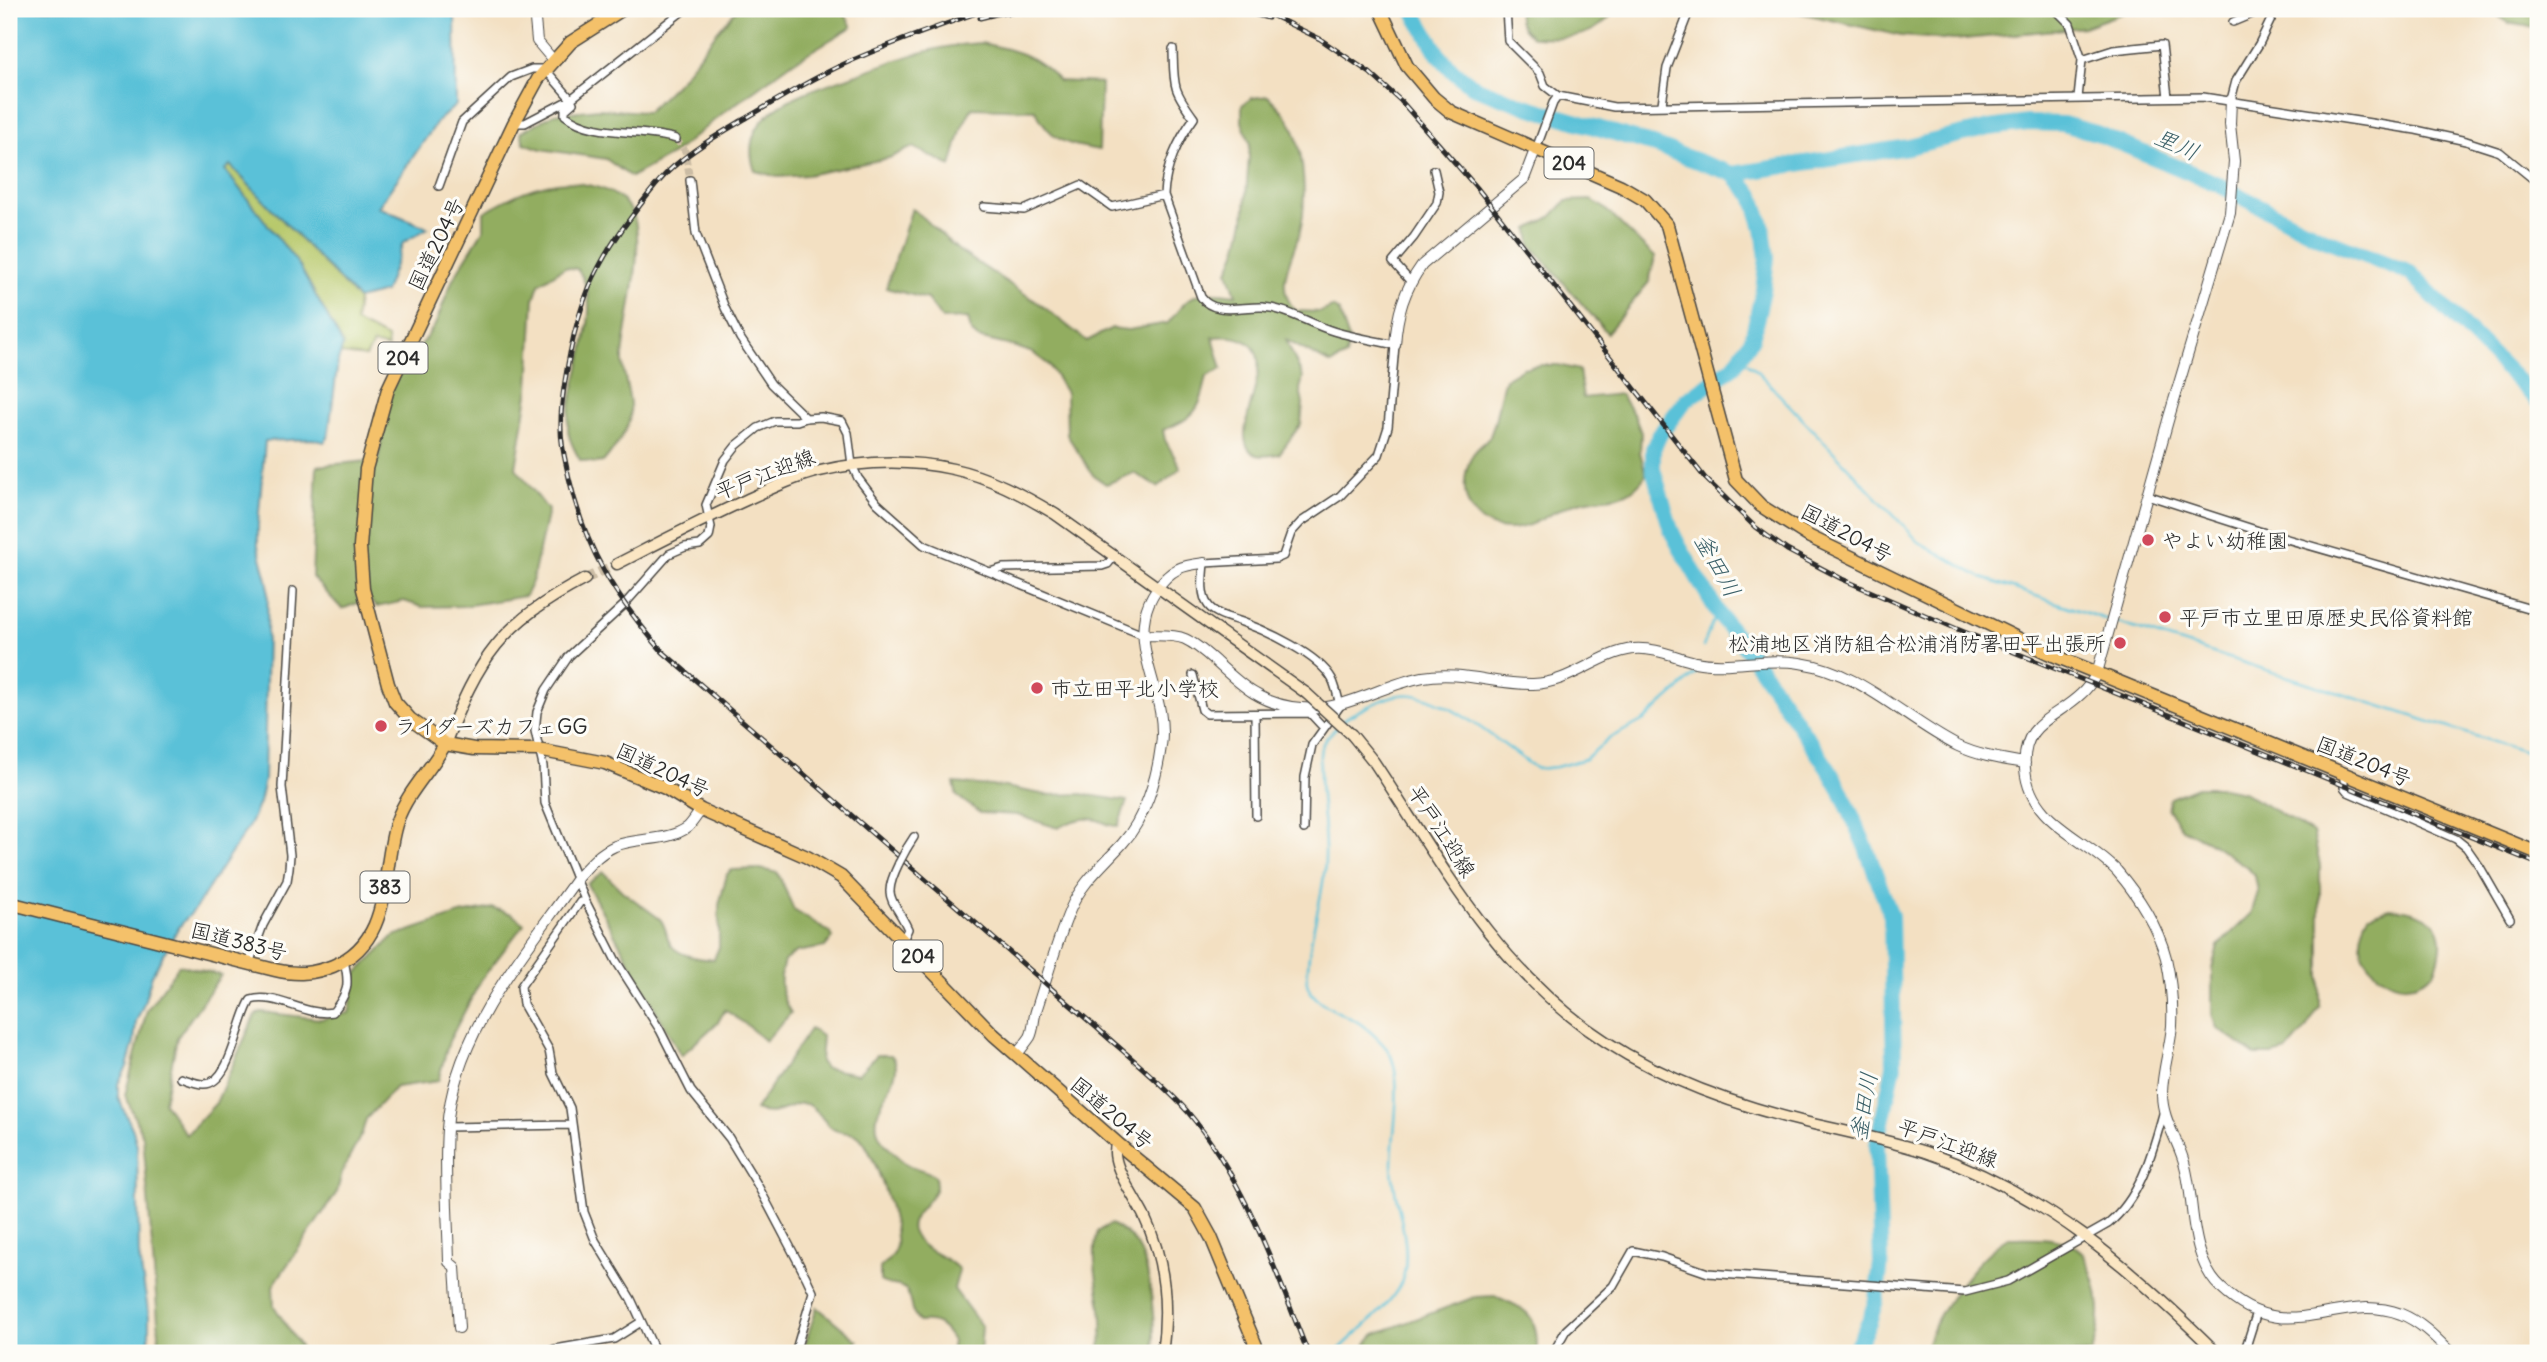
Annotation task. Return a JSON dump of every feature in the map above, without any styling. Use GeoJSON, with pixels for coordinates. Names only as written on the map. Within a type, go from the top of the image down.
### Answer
{"type":"FeatureCollection","features":[{"type":"Feature","properties":{"kind":"highway","name":"国道204号"},"geometry":{"type":"LineString","coordinates":[[623,9],[571,41],[549,64],[514,123],[388,389],[366,469],[360,547],[363,589],[387,684],[395,702],[402,712],[425,732],[445,744],[474,749],[538,750],[605,763],[665,788],[701,810],[832,870],[861,896],[994,1035],[1200,1215],[1259,1353]]}},
{"type":"Feature","properties":{"kind":"highway","name":"国道204号"},"geometry":{"type":"LineString","coordinates":[[1380,9],[1407,66],[1434,98],[1451,112],[1621,186],[1645,201],[1667,225],[1676,250],[1735,480],[1760,506],[1857,562],[2049,653],[2538,853]]}},
{"type":"Feature","properties":{"kind":"highway","name":"国道383号"},"geometry":{"type":"LineString","coordinates":[[9,902],[275,970],[307,974],[318,972],[344,961],[375,927],[383,899],[397,821],[406,802],[445,744]]}},
{"type":"Feature","properties":{"kind":"main road","name":"平戸江迎線"},"geometry":{"type":"LineString","coordinates":[[617,564],[709,517],[818,471],[852,465],[923,465],[953,469],[1017,492],[1115,555],[1306,693],[1352,736],[1374,762],[1488,935],[1519,970],[1587,1029],[1629,1056],[1697,1088],[1800,1121],[1892,1142],[1950,1161],[2001,1182],[2044,1207],[2087,1237],[2144,1283],[2217,1353]]}},
{"type":"Feature","properties":{"kind":"main road"},"geometry":{"type":"LineString","coordinates":[[445,744],[463,698],[494,646],[535,607],[585,579]]}},
{"type":"Feature","properties":{"kind":"main road"},"geometry":{"type":"LineString","coordinates":[[1117,1143],[1114,1158],[1155,1241],[1166,1291],[1167,1309],[1162,1353]]}},
{"type":"Feature","properties":{"kind":"street"},"geometry":{"type":"LineString","coordinates":[[534,9],[537,41],[573,103],[565,110],[565,115],[574,122],[601,130],[641,131],[676,139]]}},
{"type":"Feature","properties":{"kind":"street"},"geometry":{"type":"LineString","coordinates":[[514,123],[525,123],[571,99],[685,9]]}},
{"type":"Feature","properties":{"kind":"street"},"geometry":{"type":"LineString","coordinates":[[1506,9],[1508,41],[1540,73],[1545,86],[1555,99],[1614,107],[1662,104],[2203,97],[2416,130],[2466,141],[2500,152],[2538,183]]}},
{"type":"Feature","properties":{"kind":"street"},"geometry":{"type":"LineString","coordinates":[[1662,104],[1667,68],[1690,9]]}},
{"type":"Feature","properties":{"kind":"street"},"geometry":{"type":"LineString","coordinates":[[2055,9],[2070,24],[2082,61],[2078,98]]}},
{"type":"Feature","properties":{"kind":"street"},"geometry":{"type":"LineString","coordinates":[[2233,22],[2255,10],[2275,11],[2236,81],[2231,100],[2230,124],[2234,161],[2232,206],[2097,673],[2080,695],[2038,725],[2030,737],[2025,762],[2028,783],[2038,805],[2060,829],[2116,870],[2139,900],[2165,956],[2172,1000],[2172,1027],[2161,1093],[2163,1114],[2183,1157],[2191,1187],[2199,1250],[2218,1285],[2232,1298],[2257,1312],[2290,1319],[2363,1308],[2383,1309],[2413,1320],[2451,1353]]}},
{"type":"Feature","properties":{"kind":"street"},"geometry":{"type":"LineString","coordinates":[[2082,61],[2113,50],[2162,45],[2168,97]]}},
{"type":"Feature","properties":{"kind":"street"},"geometry":{"type":"LineString","coordinates":[[1172,49],[1177,94],[1194,118],[1183,132],[1164,178],[1164,195],[1206,304],[1218,308],[1265,307],[1294,315],[1329,330],[1395,345]]}},
{"type":"Feature","properties":{"kind":"street"},"geometry":{"type":"LineString","coordinates":[[439,186],[462,122],[511,77],[549,64]]}},
{"type":"Feature","properties":{"kind":"street"},"geometry":{"type":"LineString","coordinates":[[1017,1054],[1031,1036],[1035,1013],[1070,909],[1093,873],[1123,843],[1134,826],[1145,804],[1157,765],[1162,744],[1160,706],[1146,657],[1143,635],[1145,615],[1159,587],[1177,569],[1204,563],[1276,559],[1283,556],[1292,533],[1301,522],[1340,496],[1380,455],[1388,427],[1401,301],[1410,281],[1422,265],[1524,179],[1555,99]]}},
{"type":"Feature","properties":{"kind":"street"},"geometry":{"type":"LineString","coordinates":[[1410,281],[1393,262],[1437,202],[1439,191],[1434,170]]}},
{"type":"Feature","properties":{"kind":"street"},"geometry":{"type":"LineString","coordinates":[[690,180],[696,234],[725,308],[740,338],[771,384],[806,418]]}},
{"type":"Feature","properties":{"kind":"street"},"geometry":{"type":"LineString","coordinates":[[984,207],[1024,210],[1081,185],[1112,207],[1164,195]]}},
{"type":"Feature","properties":{"kind":"street"},"geometry":{"type":"LineString","coordinates":[[795,1353],[813,1292],[757,1184],[729,1138],[691,1091],[660,1030],[617,961],[585,900],[578,877],[545,803],[542,766],[535,731],[537,712],[546,690],[569,656],[623,606],[669,554],[685,547],[700,545],[709,537],[712,527],[706,505],[725,460],[736,446],[758,428],[775,421],[797,421],[806,418],[821,417],[842,421],[848,433],[852,465],[858,478],[877,503],[924,545],[1143,635],[1185,639],[1259,697],[1275,704],[1301,708],[1339,706],[1425,676],[1473,676],[1534,684],[1571,676],[1605,658],[1634,649],[1649,650],[1709,664],[1797,662],[1838,672],[1862,684],[1958,746],[1987,757],[2025,762]]}},
{"type":"Feature","properties":{"kind":"street"},"geometry":{"type":"LineString","coordinates":[[2147,495],[2259,531],[2538,611]]}},
{"type":"Feature","properties":{"kind":"street"},"geometry":{"type":"LineString","coordinates":[[989,572],[1003,568],[1102,566],[1108,564],[1115,555]]}},
{"type":"Feature","properties":{"kind":"street"},"geometry":{"type":"LineString","coordinates":[[1204,563],[1203,592],[1207,604],[1215,612],[1258,628],[1316,662],[1332,679],[1339,706]]}},
{"type":"Feature","properties":{"kind":"street"},"geometry":{"type":"LineString","coordinates":[[250,961],[263,925],[287,881],[289,868],[290,855],[282,786],[293,591]]}},
{"type":"Feature","properties":{"kind":"street"},"geometry":{"type":"LineString","coordinates":[[1193,676],[1202,710],[1207,714],[1310,713],[1324,727]]}},
{"type":"Feature","properties":{"kind":"street"},"geometry":{"type":"LineString","coordinates":[[1304,829],[1307,766],[1312,745],[1339,706]]}},
{"type":"Feature","properties":{"kind":"street"},"geometry":{"type":"LineString","coordinates":[[1255,714],[1256,816]]}},
{"type":"Feature","properties":{"kind":"street"},"geometry":{"type":"LineString","coordinates":[[2344,774],[2344,786],[2348,792],[2439,830],[2466,847],[2510,919]]}},
{"type":"Feature","properties":{"kind":"street"},"geometry":{"type":"LineString","coordinates":[[459,1328],[455,1267],[449,1262],[447,1127],[461,1062],[484,1012],[578,877],[602,853],[620,844],[672,834],[687,828],[701,810]]}},
{"type":"Feature","properties":{"kind":"street"},"geometry":{"type":"LineString","coordinates":[[903,940],[908,929],[892,903],[889,892],[892,877],[914,836]]}},
{"type":"Feature","properties":{"kind":"street"},"geometry":{"type":"LineString","coordinates":[[585,900],[580,902],[521,986],[520,992],[527,1014],[549,1050],[553,1073],[570,1108],[584,1212],[595,1241],[631,1299],[656,1353]]}},
{"type":"Feature","properties":{"kind":"street"},"geometry":{"type":"LineString","coordinates":[[181,1078],[202,1084],[209,1083],[223,1073],[251,1000],[263,998],[319,1015],[333,1012],[347,989],[344,961]]}},
{"type":"Feature","properties":{"kind":"street"},"geometry":{"type":"LineString","coordinates":[[1553,1353],[1566,1330],[1614,1286],[1633,1251],[1662,1257],[1708,1273],[1965,1292],[2008,1281],[2087,1237],[2121,1214],[2138,1186],[2163,1114]]}},
{"type":"Feature","properties":{"kind":"street"},"geometry":{"type":"LineString","coordinates":[[447,1127],[572,1125]]}},
{"type":"Feature","properties":{"kind":"street"},"geometry":{"type":"LineString","coordinates":[[2244,1353],[2257,1312]]}},
{"type":"Feature","properties":{"kind":"street"},"geometry":{"type":"LineString","coordinates":[[545,1353],[614,1339],[641,1322]]}},
{"type":"Feature","properties":{"kind":"green space"},"geometry":{"type":"Polygon","coordinates":[[[737,9],[842,9],[852,27],[793,62],[723,113],[673,154],[631,177],[606,159],[541,149],[524,143],[521,132],[554,114],[598,109],[647,112],[680,80],[737,9]]]}},
{"type":"Feature","properties":{"kind":"green space"},"geometry":{"type":"Polygon","coordinates":[[[1520,9],[1616,9],[1599,27],[1589,32],[1568,37],[1532,37],[1519,21],[1520,9]]]}},
{"type":"Feature","properties":{"kind":"green space"},"geometry":{"type":"Polygon","coordinates":[[[1783,9],[2128,9],[2084,27],[1955,40],[1901,36],[1783,9]]]}},
{"type":"Feature","properties":{"kind":"green space"},"geometry":{"type":"Polygon","coordinates":[[[2487,9],[2538,9],[2538,28],[2508,23],[2487,9]]]}},
{"type":"Feature","properties":{"kind":"green space"},"geometry":{"type":"Polygon","coordinates":[[[981,43],[1033,59],[1059,81],[1101,83],[1099,150],[1061,140],[1047,129],[1035,110],[972,108],[962,127],[951,166],[913,147],[889,158],[807,175],[778,177],[755,171],[751,149],[756,131],[767,116],[783,104],[802,94],[905,57],[949,46],[981,43]]]}},
{"type":"Feature","properties":{"kind":"green space"},"geometry":{"type":"Polygon","coordinates":[[[1268,96],[1292,125],[1302,166],[1302,220],[1285,282],[1289,302],[1296,311],[1321,312],[1332,307],[1339,311],[1349,340],[1346,356],[1331,364],[1286,340],[1303,378],[1300,389],[1303,404],[1301,424],[1279,454],[1257,455],[1246,445],[1245,429],[1258,367],[1255,350],[1241,339],[1213,337],[1222,369],[1207,376],[1195,411],[1183,421],[1163,430],[1165,440],[1181,468],[1158,487],[1134,473],[1106,484],[1093,475],[1067,435],[1066,393],[1049,365],[1033,353],[978,338],[971,332],[968,318],[942,319],[927,299],[886,288],[912,208],[958,250],[1040,304],[1087,341],[1112,328],[1128,330],[1168,323],[1184,304],[1196,295],[1236,295],[1228,271],[1237,250],[1244,221],[1250,143],[1242,122],[1242,105],[1252,98],[1268,96]]]}},
{"type":"Feature","properties":{"kind":"green space"},"geometry":{"type":"Polygon","coordinates":[[[230,165],[358,299],[355,322],[387,338],[388,348],[373,344],[366,357],[340,354],[343,344],[299,265],[225,170],[230,165]]]}},
{"type":"Feature","properties":{"kind":"green space"},"geometry":{"type":"Polygon","coordinates":[[[569,182],[611,192],[630,209],[635,222],[637,259],[623,358],[630,413],[624,432],[603,462],[580,460],[570,441],[569,411],[588,325],[589,304],[586,285],[577,269],[565,267],[539,284],[534,299],[529,388],[516,468],[548,510],[532,582],[525,596],[464,606],[422,607],[404,601],[377,607],[368,599],[342,609],[312,577],[317,466],[378,460],[396,360],[409,362],[435,325],[453,279],[484,229],[484,212],[525,191],[569,182]]]}},
{"type":"Feature","properties":{"kind":"green space"},"geometry":{"type":"Polygon","coordinates":[[[1591,200],[1603,207],[1655,257],[1649,282],[1607,333],[1531,245],[1529,229],[1551,217],[1566,201],[1591,200]]]}},
{"type":"Feature","properties":{"kind":"green space"},"geometry":{"type":"Polygon","coordinates":[[[1558,365],[1579,370],[1583,398],[1620,394],[1635,417],[1641,433],[1640,452],[1646,475],[1638,485],[1622,495],[1575,503],[1519,528],[1496,528],[1484,523],[1469,505],[1465,494],[1467,469],[1474,453],[1490,436],[1505,379],[1523,368],[1558,365]]]}},
{"type":"Feature","properties":{"kind":"green space"},"geometry":{"type":"Polygon","coordinates":[[[954,783],[1005,787],[1047,795],[1081,794],[1127,801],[1118,826],[1082,819],[1058,828],[1017,815],[980,813],[957,796],[954,783]]]}},
{"type":"Feature","properties":{"kind":"green space"},"geometry":{"type":"Polygon","coordinates":[[[2197,787],[2218,787],[2243,792],[2313,833],[2320,866],[2320,1006],[2287,1051],[2272,1055],[2255,1055],[2217,1028],[2212,1014],[2212,968],[2218,946],[2251,914],[2258,892],[2255,876],[2247,867],[2206,840],[2182,829],[2168,809],[2170,798],[2197,787]]]}},
{"type":"Feature","properties":{"kind":"green space"},"geometry":{"type":"Polygon","coordinates":[[[760,869],[778,873],[794,910],[833,937],[825,947],[796,952],[784,961],[781,988],[791,1013],[765,1041],[725,1010],[718,1022],[681,1056],[587,884],[603,872],[622,891],[660,919],[669,942],[675,949],[691,957],[714,959],[719,947],[719,905],[727,874],[732,870],[760,869]]]}},
{"type":"Feature","properties":{"kind":"green space"},"geometry":{"type":"Polygon","coordinates":[[[493,908],[512,914],[524,924],[481,980],[449,1041],[438,1081],[396,1087],[366,1119],[362,1133],[342,1172],[337,1192],[273,1286],[274,1306],[304,1353],[158,1353],[159,1333],[143,1137],[125,1095],[147,1010],[179,965],[221,975],[177,1038],[164,1102],[186,1135],[216,1103],[255,1015],[261,1012],[321,1019],[349,1013],[357,973],[394,936],[460,914],[493,908]]]}},
{"type":"Feature","properties":{"kind":"green space"},"geometry":{"type":"Polygon","coordinates":[[[2390,908],[2406,910],[2429,919],[2440,934],[2441,945],[2434,974],[2422,981],[2401,985],[2394,983],[2375,971],[2364,957],[2361,941],[2369,915],[2390,908]]]}},
{"type":"Feature","properties":{"kind":"green space"},"geometry":{"type":"Polygon","coordinates":[[[810,1029],[822,1036],[820,1062],[825,1068],[858,1074],[877,1055],[891,1055],[896,1064],[892,1083],[877,1117],[877,1128],[882,1140],[903,1161],[935,1176],[934,1192],[913,1220],[912,1231],[927,1249],[954,1264],[959,1270],[954,1289],[982,1327],[980,1353],[951,1353],[953,1341],[950,1336],[935,1323],[919,1322],[912,1310],[907,1290],[880,1281],[880,1268],[888,1261],[896,1246],[894,1222],[878,1171],[858,1136],[833,1129],[810,1105],[796,1105],[771,1113],[755,1110],[810,1029]]]}},
{"type":"Feature","properties":{"kind":"green space"},"geometry":{"type":"Polygon","coordinates":[[[1111,1224],[1137,1245],[1146,1268],[1152,1297],[1154,1353],[1098,1353],[1102,1324],[1095,1246],[1098,1231],[1111,1224]]]}},
{"type":"Feature","properties":{"kind":"green space"},"geometry":{"type":"Polygon","coordinates":[[[2008,1238],[2057,1240],[2082,1252],[2092,1273],[2098,1296],[2098,1330],[2092,1353],[1925,1353],[1936,1323],[1957,1289],[1983,1259],[2008,1238]]]}},
{"type":"Feature","properties":{"kind":"green space"},"geometry":{"type":"Polygon","coordinates":[[[1495,1296],[1516,1305],[1529,1315],[1536,1330],[1537,1353],[1366,1353],[1366,1344],[1375,1334],[1475,1297],[1495,1296]]]}},
{"type":"Feature","properties":{"kind":"green space"},"geometry":{"type":"Polygon","coordinates":[[[817,1307],[858,1341],[848,1353],[802,1353],[817,1307]]]}},
{"type":"Feature","properties":{"kind":"water"},"geometry":{"type":"Polygon","coordinates":[[[9,9],[455,9],[456,105],[438,121],[378,207],[428,228],[403,243],[385,292],[358,299],[230,165],[225,170],[299,265],[343,345],[338,361],[328,438],[324,442],[313,439],[265,441],[258,524],[258,546],[268,583],[264,780],[259,803],[250,824],[195,909],[178,928],[152,975],[136,1022],[127,1067],[118,1084],[118,1097],[137,1146],[139,1256],[149,1316],[149,1353],[9,1353],[9,9]]]}},
{"type":"Feature","properties":{"kind":"waterway","name":"釜田川"},"geometry":{"type":"LineString","coordinates":[[1412,9],[1438,54],[1454,72],[1474,87],[1528,107],[1648,143],[1733,174],[1753,196],[1763,228],[1767,258],[1752,339],[1733,367],[1685,401],[1660,434],[1653,449],[1653,469],[1671,530],[1679,546],[1720,616],[1752,656],[1842,793],[1891,916],[1894,1066],[1877,1145],[1881,1263],[1876,1300],[1869,1322],[1853,1353]]}},
{"type":"Feature","properties":{"kind":"waterway","name":"里川"},"geometry":{"type":"LineString","coordinates":[[1733,174],[1908,147],[1989,128],[2028,123],[2063,124],[2096,133],[2215,183],[2322,238],[2410,273],[2538,401]]}},
{"type":"Feature","properties":{"kind":"waterway"},"geometry":{"type":"LineString","coordinates":[[1741,358],[1755,369],[1919,542],[1982,578],[2108,620]]}},
{"type":"Feature","properties":{"kind":"waterway"},"geometry":{"type":"LineString","coordinates":[[1703,647],[1712,623],[1720,616]]}},
{"type":"Feature","properties":{"kind":"waterway"},"geometry":{"type":"LineString","coordinates":[[2115,622],[2538,756]]}},
{"type":"Feature","properties":{"kind":"waterway"},"geometry":{"type":"LineString","coordinates":[[1341,722],[1384,699],[1416,695],[1434,701],[1472,722],[1537,769],[1556,767],[1585,759],[1610,738],[1644,720],[1697,673]]}},
{"type":"Feature","properties":{"kind":"waterway"},"geometry":{"type":"LineString","coordinates":[[1336,1353],[1393,1296],[1404,1274],[1406,1260],[1392,1164],[1396,1104],[1392,1060],[1387,1049],[1373,1034],[1314,996],[1307,981],[1310,944],[1325,862],[1320,751],[1337,727]]}},
{"type":"Feature","properties":{"kind":"tunnel"},"geometry":{"type":"LineString","coordinates":[[676,139],[685,151],[690,180]]}},
{"type":"Feature","properties":{"kind":"tunnel"},"geometry":{"type":"LineString","coordinates":[[585,579],[617,564]]}},
{"type":"Feature","properties":{"kind":"railway"},"geometry":{"type":"LineString","coordinates":[[988,9],[892,44],[817,77],[700,146],[659,181],[604,258],[589,287],[578,318],[561,412],[562,443],[569,478],[584,528],[604,572],[630,612],[663,652],[1132,1058],[1187,1111],[1208,1138],[1243,1196],[1271,1258],[1308,1353]]}},
{"type":"Feature","properties":{"kind":"railway"},"geometry":{"type":"LineString","coordinates":[[980,18],[1017,9]]}},
{"type":"Feature","properties":{"kind":"railway"},"geometry":{"type":"LineString","coordinates":[[1008,13],[1052,9]]}},
{"type":"Feature","properties":{"kind":"railway"},"geometry":{"type":"LineString","coordinates":[[1234,9],[1268,18]]}},
{"type":"Feature","properties":{"kind":"railway"},"geometry":{"type":"LineString","coordinates":[[1259,9],[1320,39],[1370,73],[1401,101],[1478,189],[1705,478],[1755,527],[1787,550],[1842,579],[1957,629],[2538,864]]}},
{"type":"Feature","properties":{"kind":"place","name":"やよい幼稚園"},"geometry":{"type":"Point","coordinates":[2148,540]}},
{"type":"Feature","properties":{"kind":"place","name":"平戸市立里田原歴史民俗資料館"},"geometry":{"type":"Point","coordinates":[2165,617]}},
{"type":"Feature","properties":{"kind":"place","name":"松浦地区消防組合松浦消防署田平出張所"},"geometry":{"type":"Point","coordinates":[2120,643]}},
{"type":"Feature","properties":{"kind":"place","name":"市立田平北小学校"},"geometry":{"type":"Point","coordinates":[1037,688]}},
{"type":"Feature","properties":{"kind":"place","name":"ライダーズカフェGG"},"geometry":{"type":"Point","coordinates":[381,726]}}]}
